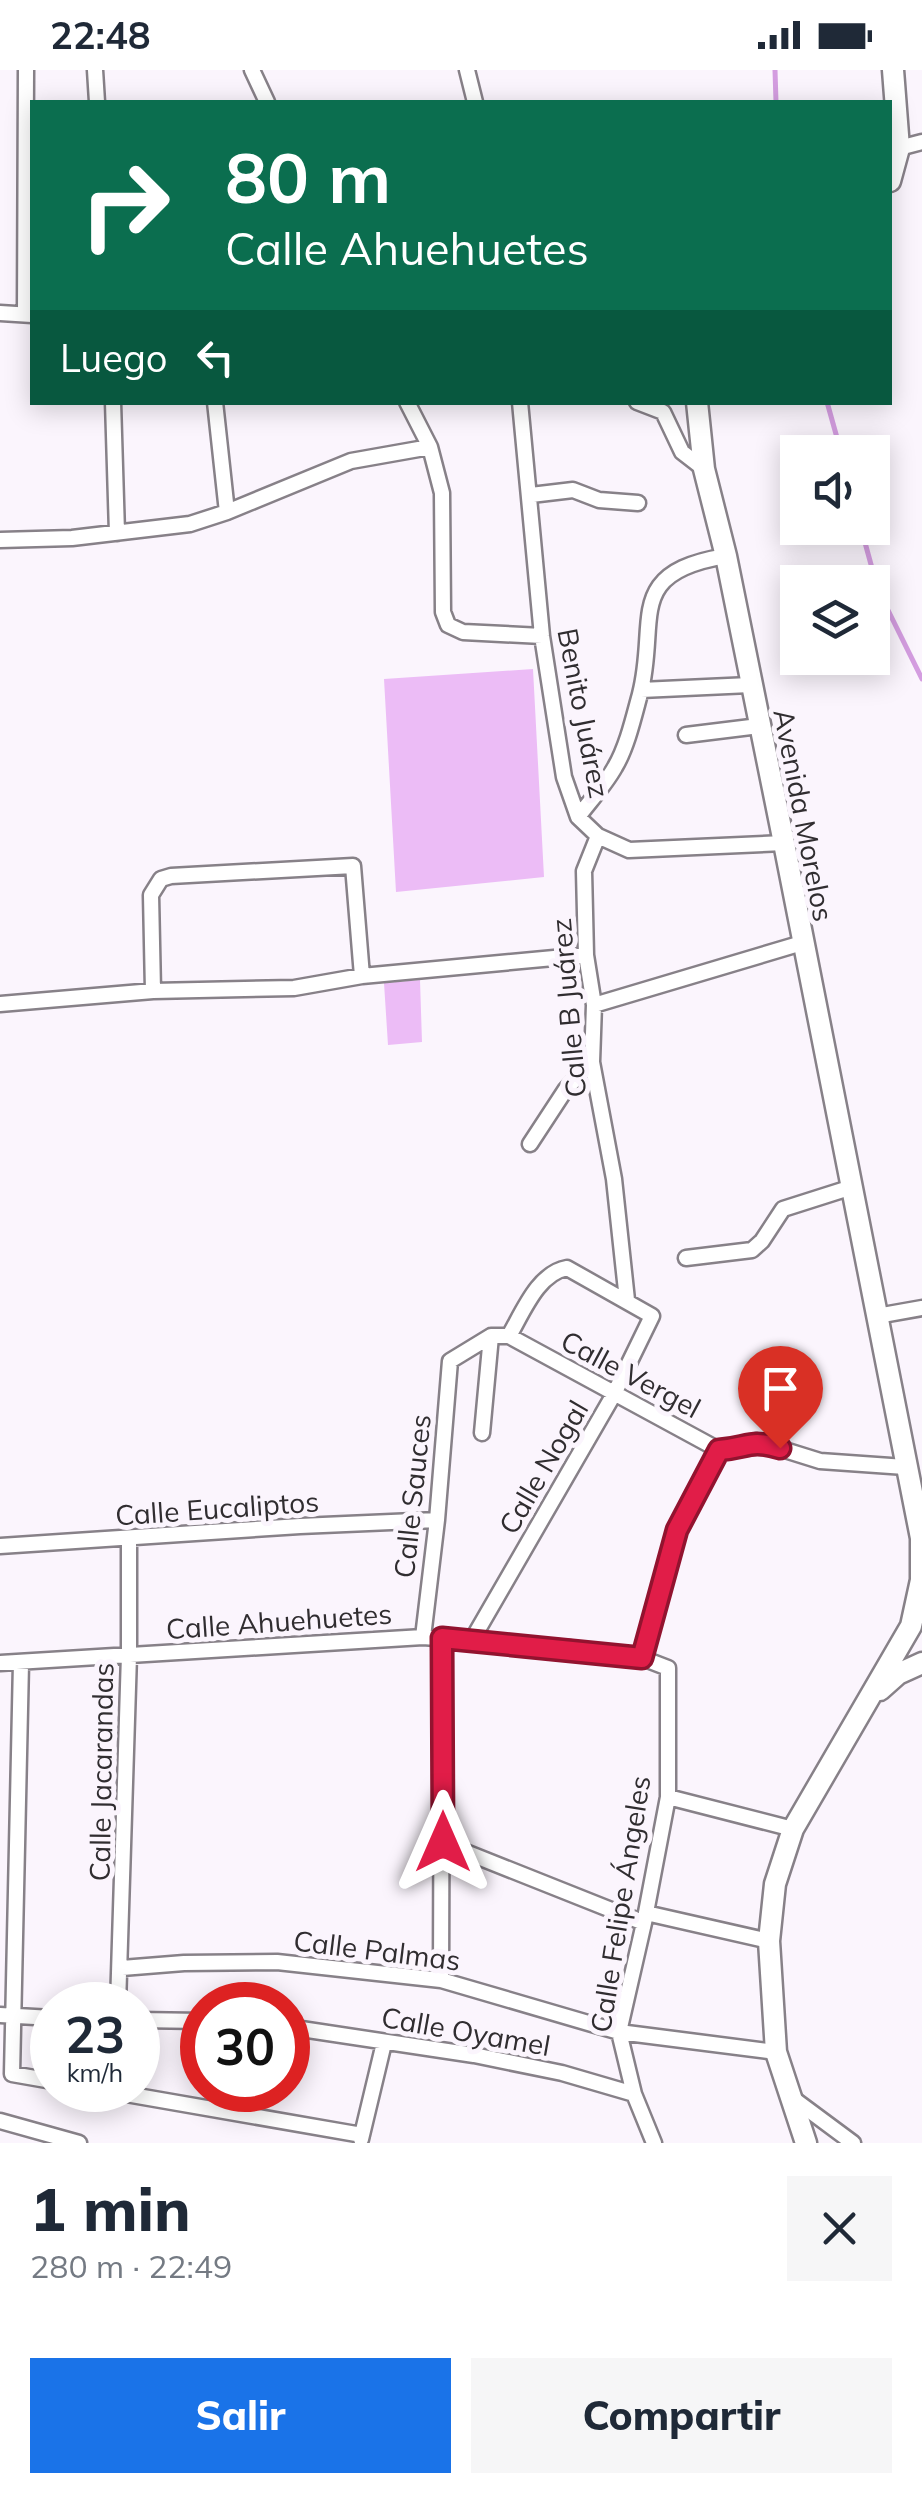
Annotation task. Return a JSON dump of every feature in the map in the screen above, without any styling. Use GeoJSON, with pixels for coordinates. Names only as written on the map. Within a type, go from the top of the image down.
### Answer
{"type":"FeatureCollection","features":[{"type":"Feature","properties":{"kind":"main road"},"geometry":{"type":"LineString","coordinates":[[892,70],[899,148],[892,174]]}},
{"type":"Feature","properties":{"kind":"main road","name":"Avenida Morelos"},"geometry":{"type":"LineString","coordinates":[[697,405],[704,469],[726,556],[921,1540],[918,1620]]}},
{"type":"Feature","properties":{"kind":"main road"},"geometry":{"type":"LineString","coordinates":[[806,2143],[776,2052],[769,1942],[774,1884],[793,1829],[863,1704],[918,1620]]}},
{"type":"Feature","properties":{"kind":"main road"},"geometry":{"type":"LineString","coordinates":[[863,1704],[898,1674],[922,1663]]}},
{"type":"Feature","properties":{"kind":"street"},"geometry":{"type":"LineString","coordinates":[[0,313],[29,315],[26,70]]}},
{"type":"Feature","properties":{"kind":"street"},"geometry":{"type":"LineString","coordinates":[[95,70],[97,100]]}},
{"type":"Feature","properties":{"kind":"street"},"geometry":{"type":"LineString","coordinates":[[252,70],[266,100]]}},
{"type":"Feature","properties":{"kind":"street"},"geometry":{"type":"LineString","coordinates":[[468,70],[476,100]]}},
{"type":"Feature","properties":{"kind":"street"},"geometry":{"type":"LineString","coordinates":[[899,148],[922,142]]}},
{"type":"Feature","properties":{"kind":"street"},"geometry":{"type":"LineString","coordinates":[[114,405],[117,533]]}},
{"type":"Feature","properties":{"kind":"street"},"geometry":{"type":"LineString","coordinates":[[215,405],[227,512]]}},
{"type":"Feature","properties":{"kind":"street"},"geometry":{"type":"LineString","coordinates":[[408,405],[430,448],[442,492],[442,612],[448,625],[463,632],[542,636]]}},
{"type":"Feature","properties":{"kind":"street","name":"Benito Juárez"},"geometry":{"type":"LineString","coordinates":[[520,405],[542,636],[564,777],[578,817],[598,836],[629,850],[784,844]]}},
{"type":"Feature","properties":{"kind":"street"},"geometry":{"type":"LineString","coordinates":[[645,405],[663,412],[682,452],[704,469]]}},
{"type":"Feature","properties":{"kind":"street"},"geometry":{"type":"LineString","coordinates":[[0,540],[190,524],[351,461],[430,448]]}},
{"type":"Feature","properties":{"kind":"street"},"geometry":{"type":"LineString","coordinates":[[531,494],[573,490],[599,500],[638,503]]}},
{"type":"Feature","properties":{"kind":"street"},"geometry":{"type":"LineString","coordinates":[[578,817],[616,766],[640,690],[649,604],[662,582],[690,562],[726,556]]}},
{"type":"Feature","properties":{"kind":"street"},"geometry":{"type":"LineString","coordinates":[[640,690],[750,684]]}},
{"type":"Feature","properties":{"kind":"street"},"geometry":{"type":"LineString","coordinates":[[686,735],[759,726]]}},
{"type":"Feature","properties":{"kind":"street","name":"Calle B Juárez"},"geometry":{"type":"LineString","coordinates":[[598,836],[584,871],[586,955],[594,1005],[592,1062],[614,1179],[628,1300]]}},
{"type":"Feature","properties":{"kind":"street"},"geometry":{"type":"LineString","coordinates":[[153,991],[151,895],[161,880],[172,876],[353,866],[362,976]]}},
{"type":"Feature","properties":{"kind":"street"},"geometry":{"type":"LineString","coordinates":[[594,1005],[802,943]]}},
{"type":"Feature","properties":{"kind":"street"},"geometry":{"type":"LineString","coordinates":[[0,1004],[153,991],[294,988],[362,976],[586,955]]}},
{"type":"Feature","properties":{"kind":"street"},"geometry":{"type":"LineString","coordinates":[[530,1144],[566,1089],[592,1062]]}},
{"type":"Feature","properties":{"kind":"street"},"geometry":{"type":"LineString","coordinates":[[686,1258],[752,1250],[762,1242],[783,1209],[850,1188]]}},
{"type":"Feature","properties":{"kind":"street"},"geometry":{"type":"LineString","coordinates":[[482,1434],[491,1336],[509,1336],[545,1278],[554,1270],[567,1268],[628,1300]]}},
{"type":"Feature","properties":{"kind":"street","name":"Calle Nogal"},"geometry":{"type":"LineString","coordinates":[[472,1640],[614,1394],[652,1316],[628,1300]]}},
{"type":"Feature","properties":{"kind":"street"},"geometry":{"type":"LineString","coordinates":[[877,1316],[922,1308]]}},
{"type":"Feature","properties":{"kind":"street","name":"Calle Sauces"},"geometry":{"type":"LineString","coordinates":[[422,1637],[437,1520],[450,1360],[491,1336]]}},
{"type":"Feature","properties":{"kind":"street","name":"Calle Vergel"},"geometry":{"type":"LineString","coordinates":[[509,1336],[719,1450],[736,1449],[756,1441],[820,1461],[905,1467]]}},
{"type":"Feature","properties":{"kind":"street"},"geometry":{"type":"LineString","coordinates":[[642,1658],[677,1530],[719,1450]]}},
{"type":"Feature","properties":{"kind":"street","name":"Calle Eucaliptos"},"geometry":{"type":"LineString","coordinates":[[0,1546],[437,1520]]}},
{"type":"Feature","properties":{"kind":"street","name":"Calle Jacarandas"},"geometry":{"type":"LineString","coordinates":[[120,1982],[130,1655],[129,1539]]}},
{"type":"Feature","properties":{"kind":"street","name":"Calle Ahuehuetes"},"geometry":{"type":"LineString","coordinates":[[0,1662],[422,1637],[642,1658],[668,1668]]}},
{"type":"Feature","properties":{"kind":"street"},"geometry":{"type":"LineString","coordinates":[[441,1980],[442,1638]]}},
{"type":"Feature","properties":{"kind":"street"},"geometry":{"type":"LineString","coordinates":[[21,1663],[5,2016],[12,2074],[30,2077]]}},
{"type":"Feature","properties":{"kind":"street","name":"Calle Felipe Ángeles"},"geometry":{"type":"LineString","coordinates":[[654,2143],[634,2094],[618,2032],[668,1797],[668,1668]]}},
{"type":"Feature","properties":{"kind":"street"},"geometry":{"type":"LineString","coordinates":[[668,1797],[793,1829]]}},
{"type":"Feature","properties":{"kind":"street"},"geometry":{"type":"LineString","coordinates":[[443,1842],[645,1918],[769,1942]]}},
{"type":"Feature","properties":{"kind":"street","name":"Calle Palmas"},"geometry":{"type":"LineString","coordinates":[[122,1968],[276,1962],[441,1980],[618,2032],[776,2052]]}},
{"type":"Feature","properties":{"kind":"street"},"geometry":{"type":"LineString","coordinates":[[5,2016],[30,2017]]}},
{"type":"Feature","properties":{"kind":"street","name":"Calle Oyamel"},"geometry":{"type":"LineString","coordinates":[[310,2031],[527,2066],[634,2094]]}},
{"type":"Feature","properties":{"kind":"street"},"geometry":{"type":"LineString","coordinates":[[160,2101],[361,2139],[384,2043]]}},
{"type":"Feature","properties":{"kind":"street"},"geometry":{"type":"LineString","coordinates":[[790,2097],[853,2143]]}},
{"type":"Feature","properties":{"kind":"street"},"geometry":{"type":"LineString","coordinates":[[0,2121],[79,2143]]}},
{"type":"Feature","properties":{"kind":"street"},"geometry":{"type":"LineString","coordinates":[[20,2143],[38,2130]]}},
{"type":"Feature","properties":{"kind":"shaded area"},"geometry":{"type":"Polygon","coordinates":[[[533,669],[544,877],[396,892],[384,679],[533,669]]]}},
{"type":"Feature","properties":{"kind":"shaded area"},"geometry":{"type":"Polygon","coordinates":[[[420,980],[422,1042],[388,1045],[384,983],[420,980]]]}},
{"type":"Feature","properties":{"kind":"waterway"},"geometry":{"type":"LineString","coordinates":[[775,70],[776,100]]}},
{"type":"Feature","properties":{"kind":"waterway"},"geometry":{"type":"LineString","coordinates":[[828,405],[836,435]]}},
{"type":"Feature","properties":{"kind":"waterway"},"geometry":{"type":"LineString","coordinates":[[866,545],[878,590],[922,679]]}},
{"type":"Feature","properties":{"kind":"route"},"geometry":{"type":"LineString","coordinates":[[443,1842],[442,1638],[642,1658],[666,1559],[719,1450],[736,1449],[756,1441],[780,1448]]}}]}
